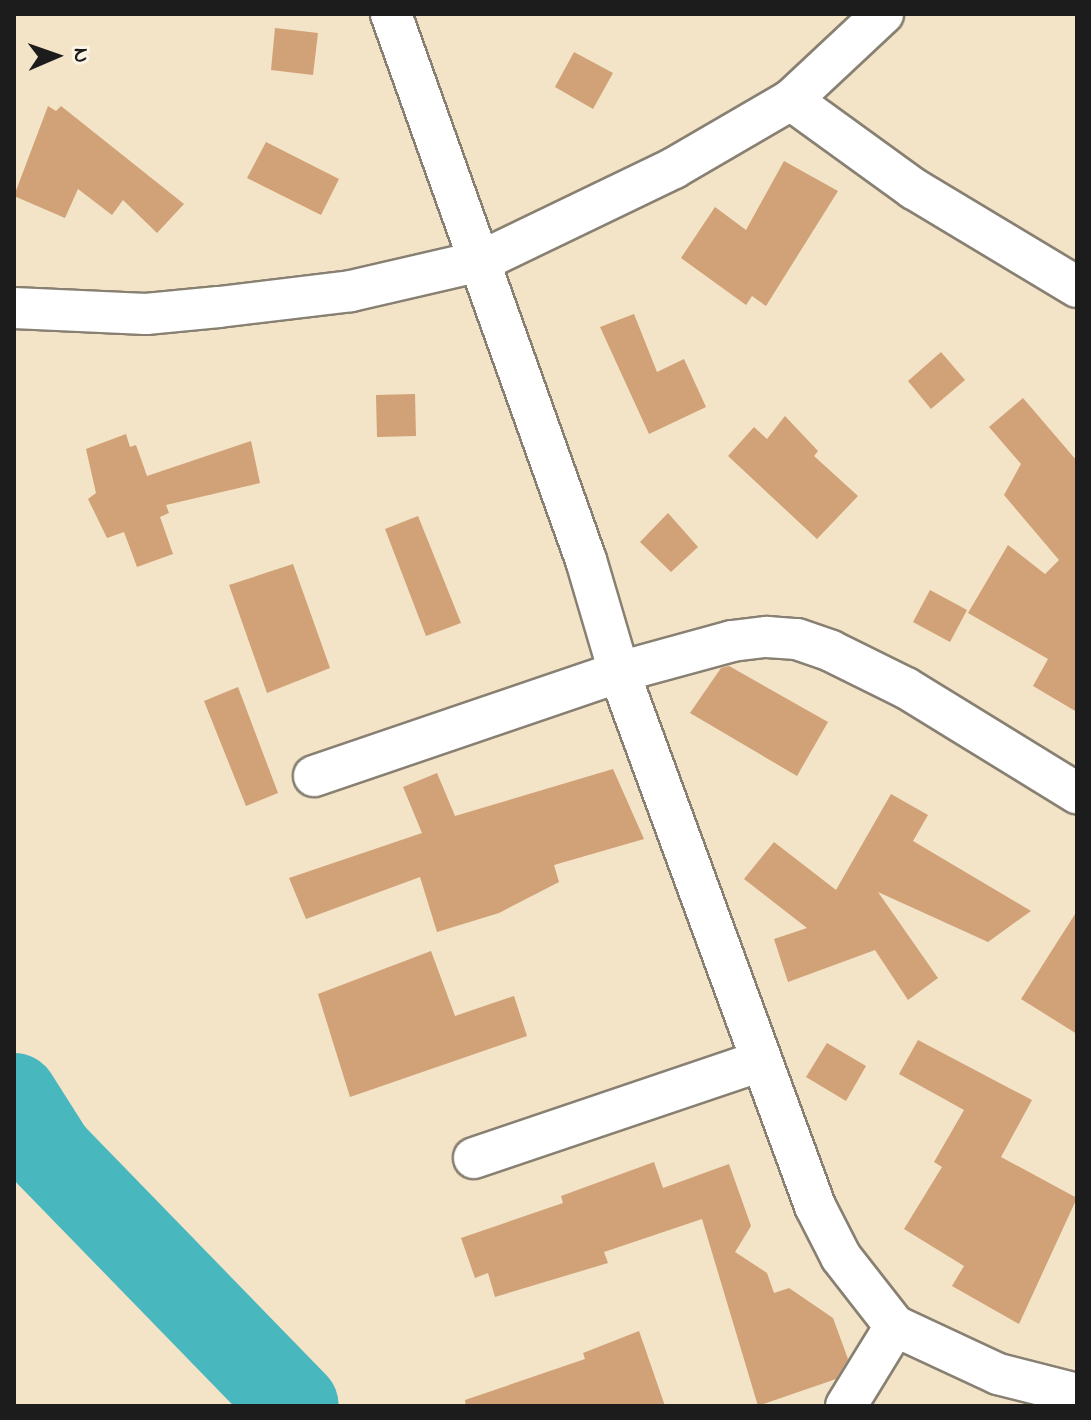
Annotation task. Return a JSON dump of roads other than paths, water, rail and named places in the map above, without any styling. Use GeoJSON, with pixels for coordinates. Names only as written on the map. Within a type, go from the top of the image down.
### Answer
{"type":"FeatureCollection","features":[{"type":"Feature","properties":{"kind":"street"},"geometry":{"type":"LineString","coordinates":[[391,14],[586,560],[619,672],[815,1206],[841,1257],[895,1326],[998,1374],[1077,1394]]}},
{"type":"Feature","properties":{"kind":"street"},"geometry":{"type":"LineString","coordinates":[[14,308],[146,314],[219,307],[351,291],[481,261],[674,168],[791,100],[883,14]]}},
{"type":"Feature","properties":{"kind":"street"},"geometry":{"type":"LineString","coordinates":[[791,100],[914,189],[1077,287]]}},
{"type":"Feature","properties":{"kind":"street"},"geometry":{"type":"LineString","coordinates":[[314,776],[619,672],[732,641],[797,639],[906,688],[1077,793]]}},
{"type":"Feature","properties":{"kind":"street"},"geometry":{"type":"LineString","coordinates":[[474,1158],[761,1061]]}},
{"type":"Feature","properties":{"kind":"street"},"geometry":{"type":"LineString","coordinates":[[846,1406],[895,1326]]}},
{"type":"Feature","properties":{"kind":"waterway"},"geometry":{"type":"LineString","coordinates":[[14,1097],[50,1154],[295,1406]]}}]}
